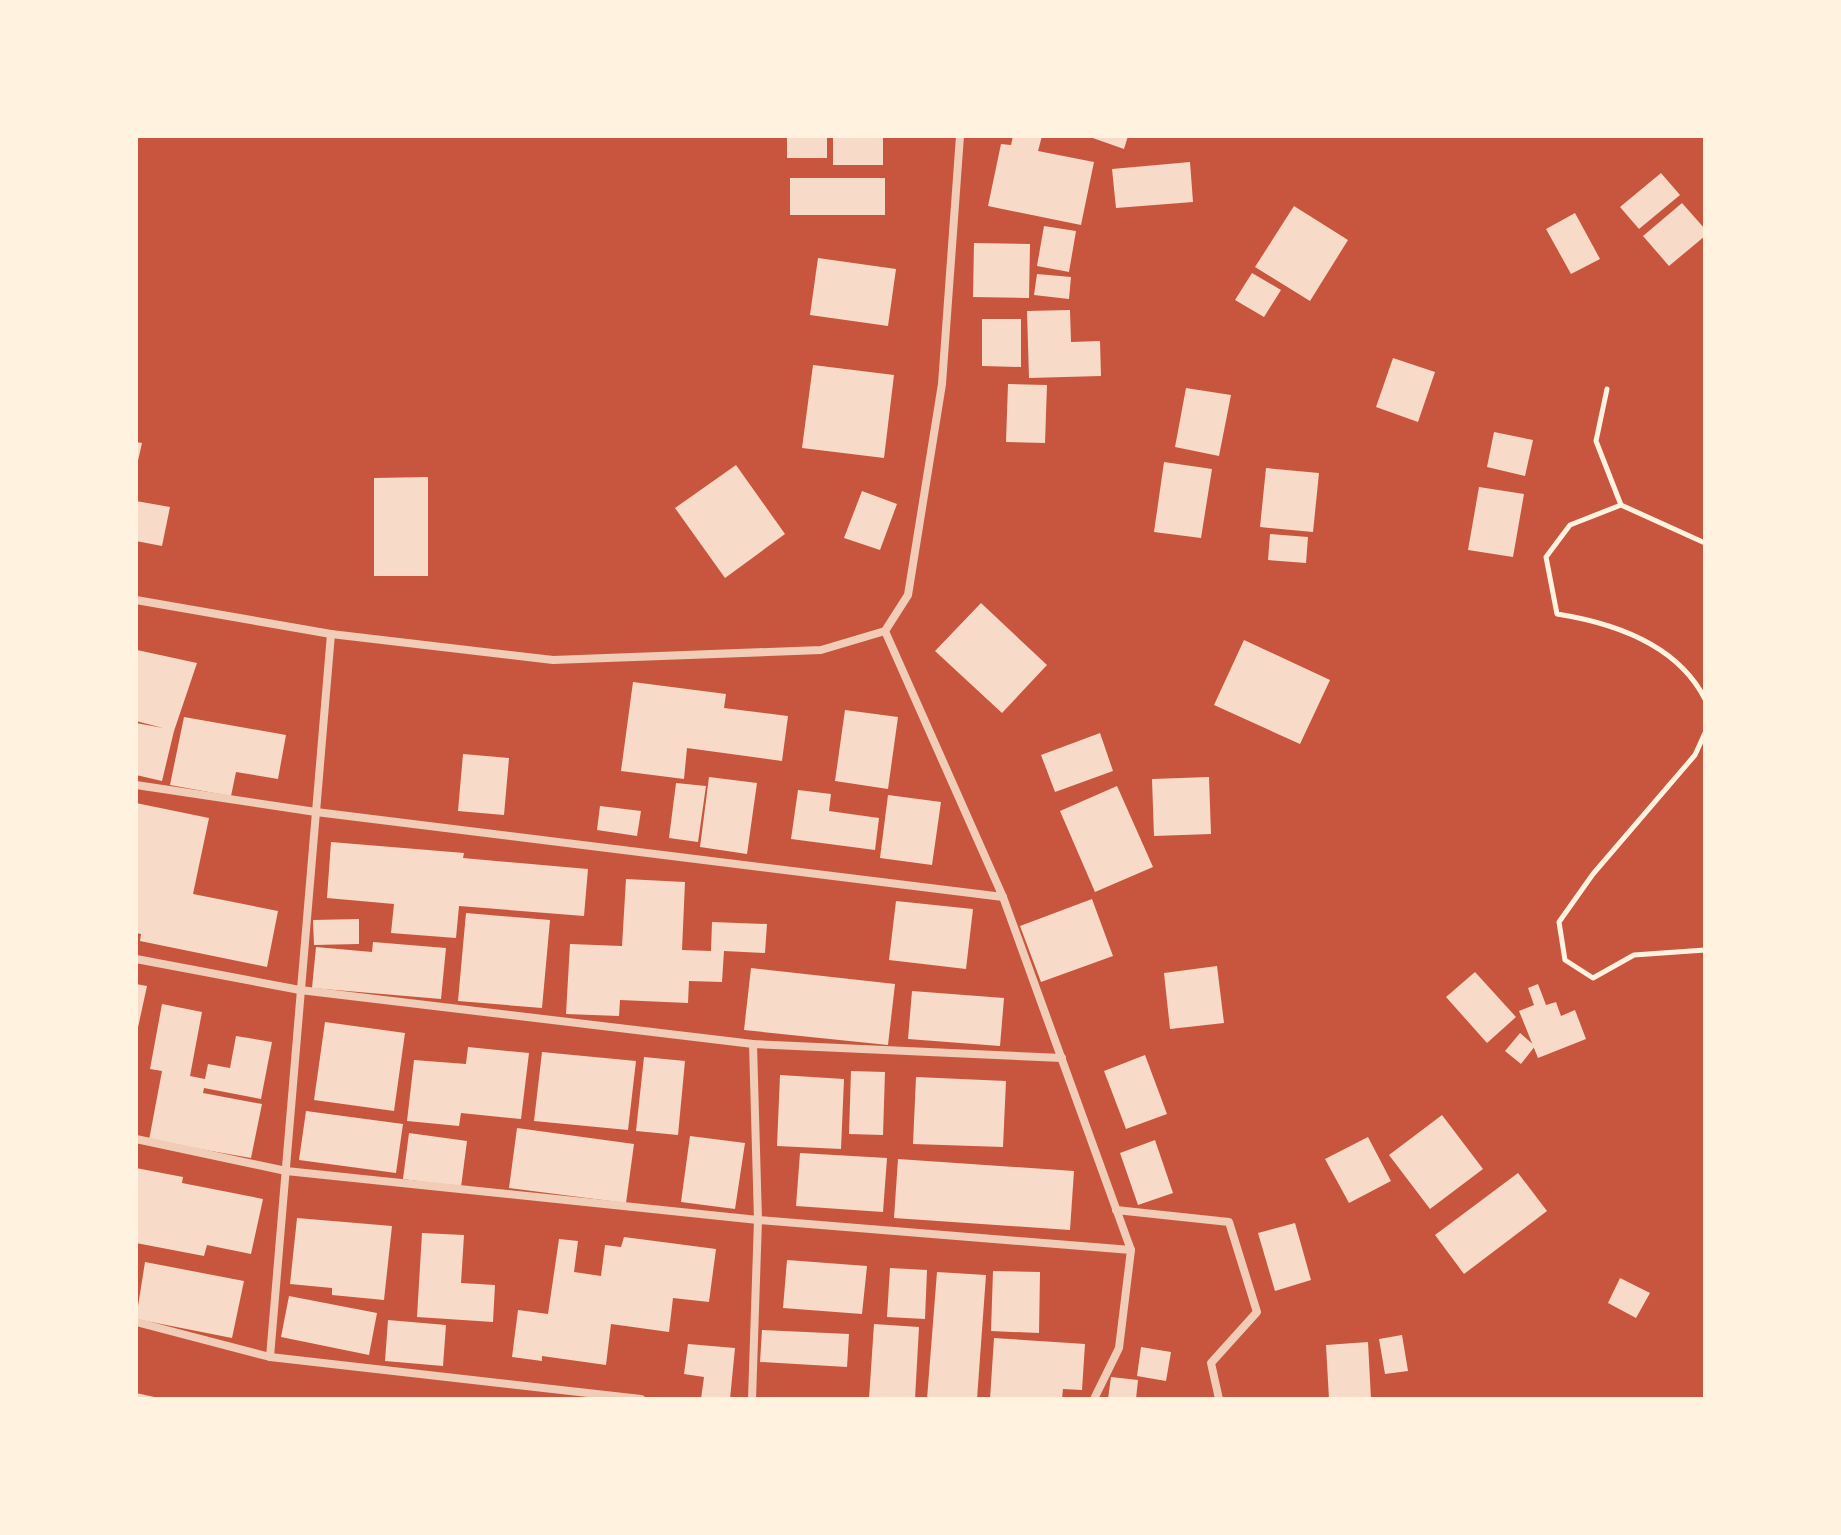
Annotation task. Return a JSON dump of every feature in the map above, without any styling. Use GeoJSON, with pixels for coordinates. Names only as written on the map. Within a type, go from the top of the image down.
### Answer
{"type":"FeatureCollection","features":[{"type":"Feature","properties":{"kind":"street"},"geometry":{"type":"LineString","coordinates":[[136,600],[331,634],[553,660],[821,650],[885,631],[908,595],[942,384],[960,136]]}},
{"type":"Feature","properties":{"kind":"street"},"geometry":{"type":"LineString","coordinates":[[885,631],[1003,897],[1131,1250],[1119,1348],[1094,1399]]}},
{"type":"Feature","properties":{"kind":"street"},"geometry":{"type":"LineString","coordinates":[[270,1357],[331,634]]}},
{"type":"Feature","properties":{"kind":"street"},"geometry":{"type":"LineString","coordinates":[[136,785],[316,812],[1003,897]]}},
{"type":"Feature","properties":{"kind":"street"},"geometry":{"type":"LineString","coordinates":[[136,959],[300,990],[753,1044],[1062,1058]]}},
{"type":"Feature","properties":{"kind":"street"},"geometry":{"type":"LineString","coordinates":[[752,1399],[758,1220],[753,1044]]}},
{"type":"Feature","properties":{"kind":"street"},"geometry":{"type":"LineString","coordinates":[[136,1139],[286,1171],[758,1220],[1131,1250]]}},
{"type":"Feature","properties":{"kind":"street"},"geometry":{"type":"LineString","coordinates":[[1116,1210],[1229,1222],[1257,1312],[1211,1363],[1219,1399]]}},
{"type":"Feature","properties":{"kind":"street"},"geometry":{"type":"LineString","coordinates":[[136,1322],[270,1357],[641,1399]]}},
{"type":"Feature","properties":{"kind":"path"},"geometry":{"type":"LineString","coordinates":[[1607,389],[1596,441],[1621,505],[1705,543]]}},
{"type":"Feature","properties":{"kind":"path"},"geometry":{"type":"LineString","coordinates":[[1621,505],[1570,525],[1546,557],[1557,614],[1602,621],[1652,643],[1698,685],[1705,699]]}},
{"type":"Feature","properties":{"kind":"path"},"geometry":{"type":"LineString","coordinates":[[1705,733],[1695,755],[1593,874],[1559,922],[1565,960],[1593,978],[1634,955],[1705,950]]}},
{"type":"Feature","properties":{"kind":"building"},"geometry":{"type":"Polygon","coordinates":[[[787,136],[827,136],[827,158],[787,158],[787,136]]]}},
{"type":"Feature","properties":{"kind":"building"},"geometry":{"type":"Polygon","coordinates":[[[833,136],[883,136],[883,165],[833,165],[833,136]]]}},
{"type":"Feature","properties":{"kind":"building"},"geometry":{"type":"Polygon","coordinates":[[[1013,136],[1042,136],[1038,151],[1094,162],[1081,225],[988,206],[1001,144],[1011,145],[1013,136]]]}},
{"type":"Feature","properties":{"kind":"building"},"geometry":{"type":"Polygon","coordinates":[[[1087,136],[1128,136],[1124,149],[1087,136]]]}},
{"type":"Feature","properties":{"kind":"building"},"geometry":{"type":"Polygon","coordinates":[[[1190,162],[1193,202],[1116,208],[1112,169],[1190,162]]]}},
{"type":"Feature","properties":{"kind":"building"},"geometry":{"type":"Polygon","coordinates":[[[1661,173],[1680,195],[1639,229],[1620,207],[1661,173]]]}},
{"type":"Feature","properties":{"kind":"building"},"geometry":{"type":"Polygon","coordinates":[[[790,178],[885,178],[885,215],[790,215],[790,178]]]}},
{"type":"Feature","properties":{"kind":"building"},"geometry":{"type":"Polygon","coordinates":[[[1682,203],[1705,229],[1705,236],[1669,266],[1643,236],[1682,203]]]}},
{"type":"Feature","properties":{"kind":"building"},"geometry":{"type":"Polygon","coordinates":[[[1294,206],[1348,240],[1310,301],[1255,267],[1294,206]]]}},
{"type":"Feature","properties":{"kind":"building"},"geometry":{"type":"Polygon","coordinates":[[[1575,213],[1600,259],[1571,274],[1546,229],[1575,213]]]}},
{"type":"Feature","properties":{"kind":"building"},"geometry":{"type":"Polygon","coordinates":[[[1044,226],[1076,231],[1069,272],[1037,266],[1044,226]]]}},
{"type":"Feature","properties":{"kind":"building"},"geometry":{"type":"Polygon","coordinates":[[[974,243],[1030,244],[1029,298],[973,297],[974,243]]]}},
{"type":"Feature","properties":{"kind":"building"},"geometry":{"type":"Polygon","coordinates":[[[818,258],[896,269],[888,326],[810,315],[818,258]]]}},
{"type":"Feature","properties":{"kind":"building"},"geometry":{"type":"Polygon","coordinates":[[[1252,273],[1281,290],[1264,317],[1235,300],[1252,273]]]}},
{"type":"Feature","properties":{"kind":"building"},"geometry":{"type":"Polygon","coordinates":[[[1037,274],[1071,277],[1069,299],[1034,295],[1037,274]]]}},
{"type":"Feature","properties":{"kind":"building"},"geometry":{"type":"Polygon","coordinates":[[[1070,310],[1071,342],[1100,341],[1101,376],[1029,378],[1027,311],[1070,310]]]}},
{"type":"Feature","properties":{"kind":"building"},"geometry":{"type":"Polygon","coordinates":[[[982,319],[1021,319],[1021,367],[982,366],[982,319]]]}},
{"type":"Feature","properties":{"kind":"building"},"geometry":{"type":"Polygon","coordinates":[[[1393,358],[1435,372],[1418,422],[1376,407],[1393,358]]]}},
{"type":"Feature","properties":{"kind":"building"},"geometry":{"type":"Polygon","coordinates":[[[813,365],[894,375],[884,458],[802,448],[813,365]]]}},
{"type":"Feature","properties":{"kind":"building"},"geometry":{"type":"Polygon","coordinates":[[[1008,384],[1047,385],[1045,443],[1006,442],[1008,384]]]}},
{"type":"Feature","properties":{"kind":"building"},"geometry":{"type":"Polygon","coordinates":[[[1186,388],[1231,395],[1219,456],[1175,447],[1186,388]]]}},
{"type":"Feature","properties":{"kind":"building"},"geometry":{"type":"Polygon","coordinates":[[[1494,432],[1533,440],[1525,476],[1487,467],[1494,432]]]}},
{"type":"Feature","properties":{"kind":"building"},"geometry":{"type":"Polygon","coordinates":[[[136,442],[142,443],[137,465],[136,465],[136,442]]]}},
{"type":"Feature","properties":{"kind":"building"},"geometry":{"type":"Polygon","coordinates":[[[1164,462],[1212,469],[1201,538],[1154,532],[1164,462]]]}},
{"type":"Feature","properties":{"kind":"building"},"geometry":{"type":"Polygon","coordinates":[[[736,465],[785,534],[725,578],[675,508],[736,465]]]}},
{"type":"Feature","properties":{"kind":"building"},"geometry":{"type":"Polygon","coordinates":[[[1266,468],[1319,473],[1313,532],[1260,527],[1266,468]]]}},
{"type":"Feature","properties":{"kind":"building"},"geometry":{"type":"Polygon","coordinates":[[[428,477],[428,576],[374,576],[374,478],[428,477]]]}},
{"type":"Feature","properties":{"kind":"building"},"geometry":{"type":"Polygon","coordinates":[[[1479,487],[1524,494],[1513,557],[1468,550],[1479,487]]]}},
{"type":"Feature","properties":{"kind":"building"},"geometry":{"type":"Polygon","coordinates":[[[862,491],[897,504],[880,550],[844,538],[862,491]]]}},
{"type":"Feature","properties":{"kind":"building"},"geometry":{"type":"Polygon","coordinates":[[[136,501],[170,507],[162,546],[136,541],[136,501]]]}},
{"type":"Feature","properties":{"kind":"building"},"geometry":{"type":"Polygon","coordinates":[[[1270,534],[1308,537],[1306,563],[1268,560],[1270,534]]]}},
{"type":"Feature","properties":{"kind":"building"},"geometry":{"type":"Polygon","coordinates":[[[981,603],[1047,665],[1002,713],[935,651],[981,603]]]}},
{"type":"Feature","properties":{"kind":"building"},"geometry":{"type":"Polygon","coordinates":[[[1244,640],[1330,680],[1300,744],[1214,705],[1244,640]]]}},
{"type":"Feature","properties":{"kind":"building"},"geometry":{"type":"Polygon","coordinates":[[[137,650],[197,663],[174,731],[162,781],[136,775],[136,723],[163,728],[136,721],[137,650]]]}},
{"type":"Feature","properties":{"kind":"building"},"geometry":{"type":"Polygon","coordinates":[[[633,682],[726,694],[724,708],[788,716],[782,761],[687,748],[684,779],[621,771],[633,682]]]}},
{"type":"Feature","properties":{"kind":"building"},"geometry":{"type":"Polygon","coordinates":[[[845,710],[898,717],[888,789],[835,781],[845,710]]]}},
{"type":"Feature","properties":{"kind":"building"},"geometry":{"type":"Polygon","coordinates":[[[184,717],[286,735],[278,779],[236,772],[231,796],[170,785],[184,717]]]}},
{"type":"Feature","properties":{"kind":"building"},"geometry":{"type":"Polygon","coordinates":[[[1100,733],[1113,771],[1055,792],[1041,755],[1100,733]]]}},
{"type":"Feature","properties":{"kind":"building"},"geometry":{"type":"Polygon","coordinates":[[[463,754],[509,758],[504,815],[458,811],[463,754]]]}},
{"type":"Feature","properties":{"kind":"building"},"geometry":{"type":"Polygon","coordinates":[[[709,777],[757,783],[747,854],[700,847],[709,777]]]}},
{"type":"Feature","properties":{"kind":"building"},"geometry":{"type":"Polygon","coordinates":[[[1209,777],[1211,834],[1154,836],[1152,779],[1209,777]]]}},
{"type":"Feature","properties":{"kind":"building"},"geometry":{"type":"Polygon","coordinates":[[[676,783],[706,786],[698,842],[669,838],[676,783]]]}},
{"type":"Feature","properties":{"kind":"building"},"geometry":{"type":"Polygon","coordinates":[[[1117,786],[1153,867],[1095,892],[1060,811],[1117,786]]]}},
{"type":"Feature","properties":{"kind":"building"},"geometry":{"type":"Polygon","coordinates":[[[798,790],[831,794],[829,811],[879,818],[875,850],[791,839],[798,790]]]}},
{"type":"Feature","properties":{"kind":"building"},"geometry":{"type":"Polygon","coordinates":[[[888,795],[941,802],[932,865],[880,858],[888,795]]]}},
{"type":"Feature","properties":{"kind":"building"},"geometry":{"type":"Polygon","coordinates":[[[136,803],[209,818],[193,894],[278,911],[267,967],[140,941],[141,934],[136,933],[136,803]]]}},
{"type":"Feature","properties":{"kind":"building"},"geometry":{"type":"Polygon","coordinates":[[[600,806],[641,811],[637,836],[597,830],[600,806]]]}},
{"type":"Feature","properties":{"kind":"building"},"geometry":{"type":"Polygon","coordinates":[[[331,842],[464,853],[463,858],[588,869],[584,916],[459,906],[456,938],[391,933],[394,904],[327,898],[331,842]]]}},
{"type":"Feature","properties":{"kind":"building"},"geometry":{"type":"Polygon","coordinates":[[[626,879],[685,882],[682,950],[711,951],[712,922],[767,924],[765,953],[724,951],[722,982],[689,981],[688,1003],[620,1000],[619,1016],[566,1014],[570,944],[622,946],[626,879]]]}},
{"type":"Feature","properties":{"kind":"building"},"geometry":{"type":"Polygon","coordinates":[[[1092,899],[1113,956],[1041,982],[1020,926],[1092,899]]]}},
{"type":"Feature","properties":{"kind":"building"},"geometry":{"type":"Polygon","coordinates":[[[896,901],[973,909],[966,969],[889,960],[896,901]]]}},
{"type":"Feature","properties":{"kind":"building"},"geometry":{"type":"Polygon","coordinates":[[[466,913],[550,920],[542,1008],[458,1001],[466,913]]]}},
{"type":"Feature","properties":{"kind":"building"},"geometry":{"type":"Polygon","coordinates":[[[359,919],[359,944],[314,945],[313,920],[359,919]]]}},
{"type":"Feature","properties":{"kind":"building"},"geometry":{"type":"Polygon","coordinates":[[[373,942],[446,948],[441,999],[312,988],[316,947],[372,952],[373,942]]]}},
{"type":"Feature","properties":{"kind":"building"},"geometry":{"type":"Polygon","coordinates":[[[1217,966],[1224,1023],[1170,1029],[1164,973],[1217,966]]]}},
{"type":"Feature","properties":{"kind":"building"},"geometry":{"type":"Polygon","coordinates":[[[751,968],[895,984],[888,1045],[744,1030],[751,968]]]}},
{"type":"Feature","properties":{"kind":"building"},"geometry":{"type":"Polygon","coordinates":[[[1475,972],[1516,1017],[1487,1043],[1446,997],[1475,972]]]}},
{"type":"Feature","properties":{"kind":"building"},"geometry":{"type":"Polygon","coordinates":[[[136,984],[147,986],[137,1032],[136,1032],[136,984]]]}},
{"type":"Feature","properties":{"kind":"building"},"geometry":{"type":"Polygon","coordinates":[[[1538,984],[1546,1005],[1556,1002],[1561,1016],[1575,1010],[1586,1039],[1538,1058],[1519,1011],[1534,1005],[1528,988],[1538,984]]]}},
{"type":"Feature","properties":{"kind":"building"},"geometry":{"type":"Polygon","coordinates":[[[912,991],[1004,998],[1000,1046],[908,1039],[912,991]]]}},
{"type":"Feature","properties":{"kind":"building"},"geometry":{"type":"Polygon","coordinates":[[[162,1004],[202,1012],[190,1076],[205,1079],[208,1064],[230,1068],[236,1036],[272,1042],[261,1099],[204,1088],[203,1093],[262,1104],[251,1158],[149,1140],[162,1071],[150,1069],[162,1004]]]}},
{"type":"Feature","properties":{"kind":"building"},"geometry":{"type":"Polygon","coordinates":[[[325,1022],[405,1033],[394,1111],[314,1100],[325,1022]]]}},
{"type":"Feature","properties":{"kind":"building"},"geometry":{"type":"Polygon","coordinates":[[[1520,1033],[1535,1046],[1521,1064],[1505,1051],[1520,1033]]]}},
{"type":"Feature","properties":{"kind":"building"},"geometry":{"type":"Polygon","coordinates":[[[468,1047],[529,1053],[521,1119],[461,1113],[459,1126],[407,1121],[414,1060],[466,1064],[468,1047]]]}},
{"type":"Feature","properties":{"kind":"building"},"geometry":{"type":"Polygon","coordinates":[[[542,1052],[636,1061],[628,1130],[534,1121],[542,1052]]]}},
{"type":"Feature","properties":{"kind":"building"},"geometry":{"type":"Polygon","coordinates":[[[1145,1055],[1167,1114],[1126,1129],[1104,1071],[1145,1055]]]}},
{"type":"Feature","properties":{"kind":"building"},"geometry":{"type":"Polygon","coordinates":[[[644,1057],[685,1061],[678,1135],[636,1131],[644,1057]]]}},
{"type":"Feature","properties":{"kind":"building"},"geometry":{"type":"Polygon","coordinates":[[[851,1071],[885,1072],[883,1135],[849,1134],[851,1071]]]}},
{"type":"Feature","properties":{"kind":"building"},"geometry":{"type":"Polygon","coordinates":[[[780,1075],[844,1079],[841,1149],[777,1146],[780,1075]]]}},
{"type":"Feature","properties":{"kind":"building"},"geometry":{"type":"Polygon","coordinates":[[[916,1077],[1006,1081],[1003,1147],[913,1144],[916,1077]]]}},
{"type":"Feature","properties":{"kind":"building"},"geometry":{"type":"Polygon","coordinates":[[[306,1111],[403,1124],[396,1173],[299,1160],[306,1111]]]}},
{"type":"Feature","properties":{"kind":"building"},"geometry":{"type":"Polygon","coordinates":[[[1442,1115],[1483,1169],[1430,1209],[1389,1155],[1442,1115]]]}},
{"type":"Feature","properties":{"kind":"building"},"geometry":{"type":"Polygon","coordinates":[[[517,1128],[634,1144],[626,1203],[509,1188],[517,1128]]]}},
{"type":"Feature","properties":{"kind":"building"},"geometry":{"type":"Polygon","coordinates":[[[409,1133],[467,1141],[461,1187],[403,1179],[409,1133]]]}},
{"type":"Feature","properties":{"kind":"building"},"geometry":{"type":"Polygon","coordinates":[[[690,1136],[745,1143],[735,1209],[681,1202],[690,1136]]]}},
{"type":"Feature","properties":{"kind":"building"},"geometry":{"type":"Polygon","coordinates":[[[1368,1137],[1391,1181],[1349,1203],[1325,1159],[1368,1137]]]}},
{"type":"Feature","properties":{"kind":"building"},"geometry":{"type":"Polygon","coordinates":[[[1155,1140],[1173,1193],[1138,1205],[1120,1153],[1155,1140]]]}},
{"type":"Feature","properties":{"kind":"building"},"geometry":{"type":"Polygon","coordinates":[[[800,1153],[887,1158],[883,1212],[796,1206],[800,1153]]]}},
{"type":"Feature","properties":{"kind":"building"},"geometry":{"type":"Polygon","coordinates":[[[898,1159],[1074,1171],[1070,1230],[894,1218],[898,1159]]]}},
{"type":"Feature","properties":{"kind":"building"},"geometry":{"type":"Polygon","coordinates":[[[136,1168],[183,1177],[182,1183],[263,1199],[251,1254],[207,1245],[204,1256],[136,1243],[136,1168]]]}},
{"type":"Feature","properties":{"kind":"building"},"geometry":{"type":"Polygon","coordinates":[[[1518,1173],[1547,1211],[1464,1274],[1435,1235],[1518,1173]]]}},
{"type":"Feature","properties":{"kind":"building"},"geometry":{"type":"Polygon","coordinates":[[[297,1218],[392,1226],[384,1300],[332,1295],[332,1288],[290,1284],[297,1218]]]}},
{"type":"Feature","properties":{"kind":"building"},"geometry":{"type":"Polygon","coordinates":[[[1295,1223],[1311,1280],[1275,1291],[1258,1233],[1295,1223]]]}},
{"type":"Feature","properties":{"kind":"building"},"geometry":{"type":"Polygon","coordinates":[[[422,1233],[464,1235],[461,1283],[495,1285],[493,1322],[417,1317],[422,1233]]]}},
{"type":"Feature","properties":{"kind":"building"},"geometry":{"type":"Polygon","coordinates":[[[624,1237],[716,1249],[709,1302],[673,1298],[669,1332],[611,1324],[606,1365],[542,1356],[542,1361],[512,1357],[518,1310],[548,1314],[559,1239],[578,1241],[574,1272],[601,1276],[605,1245],[621,1247],[624,1237]]]}},
{"type":"Feature","properties":{"kind":"building"},"geometry":{"type":"Polygon","coordinates":[[[787,1260],[867,1266],[862,1314],[783,1308],[787,1260]]]}},
{"type":"Feature","properties":{"kind":"building"},"geometry":{"type":"Polygon","coordinates":[[[145,1262],[244,1281],[232,1338],[136,1319],[145,1262]]]}},
{"type":"Feature","properties":{"kind":"building"},"geometry":{"type":"Polygon","coordinates":[[[890,1268],[927,1270],[925,1319],[887,1317],[890,1268]]]}},
{"type":"Feature","properties":{"kind":"building"},"geometry":{"type":"Polygon","coordinates":[[[993,1271],[1040,1272],[1039,1333],[991,1331],[993,1271]]]}},
{"type":"Feature","properties":{"kind":"building"},"geometry":{"type":"Polygon","coordinates":[[[937,1272],[986,1275],[977,1399],[927,1399],[937,1272]]]}},
{"type":"Feature","properties":{"kind":"building"},"geometry":{"type":"Polygon","coordinates":[[[1620,1278],[1650,1293],[1636,1318],[1608,1303],[1620,1278]]]}},
{"type":"Feature","properties":{"kind":"building"},"geometry":{"type":"Polygon","coordinates":[[[289,1296],[377,1313],[369,1355],[281,1337],[289,1296]]]}},
{"type":"Feature","properties":{"kind":"building"},"geometry":{"type":"Polygon","coordinates":[[[388,1320],[446,1325],[443,1366],[385,1361],[388,1320]]]}},
{"type":"Feature","properties":{"kind":"building"},"geometry":{"type":"Polygon","coordinates":[[[874,1324],[919,1327],[915,1399],[869,1399],[874,1324]]]}},
{"type":"Feature","properties":{"kind":"building"},"geometry":{"type":"Polygon","coordinates":[[[762,1330],[849,1334],[847,1367],[760,1362],[762,1330]]]}},
{"type":"Feature","properties":{"kind":"building"},"geometry":{"type":"Polygon","coordinates":[[[1402,1335],[1408,1371],[1385,1374],[1379,1339],[1402,1335]]]}},
{"type":"Feature","properties":{"kind":"building"},"geometry":{"type":"Polygon","coordinates":[[[994,1338],[1085,1344],[1082,1390],[1063,1389],[1062,1399],[990,1399],[994,1338]]]}},
{"type":"Feature","properties":{"kind":"building"},"geometry":{"type":"Polygon","coordinates":[[[1368,1342],[1371,1399],[1329,1399],[1326,1345],[1368,1342]]]}},
{"type":"Feature","properties":{"kind":"building"},"geometry":{"type":"Polygon","coordinates":[[[688,1344],[735,1348],[730,1399],[701,1399],[704,1377],[684,1374],[688,1344]]]}},
{"type":"Feature","properties":{"kind":"building"},"geometry":{"type":"Polygon","coordinates":[[[1141,1347],[1171,1352],[1166,1381],[1137,1376],[1141,1347]]]}},
{"type":"Feature","properties":{"kind":"building"},"geometry":{"type":"Polygon","coordinates":[[[1111,1377],[1138,1380],[1136,1399],[1108,1399],[1111,1377]]]}},
{"type":"Feature","properties":{"kind":"building"},"geometry":{"type":"Polygon","coordinates":[[[136,1393],[159,1398],[159,1399],[136,1399],[136,1393]]]}}]}
